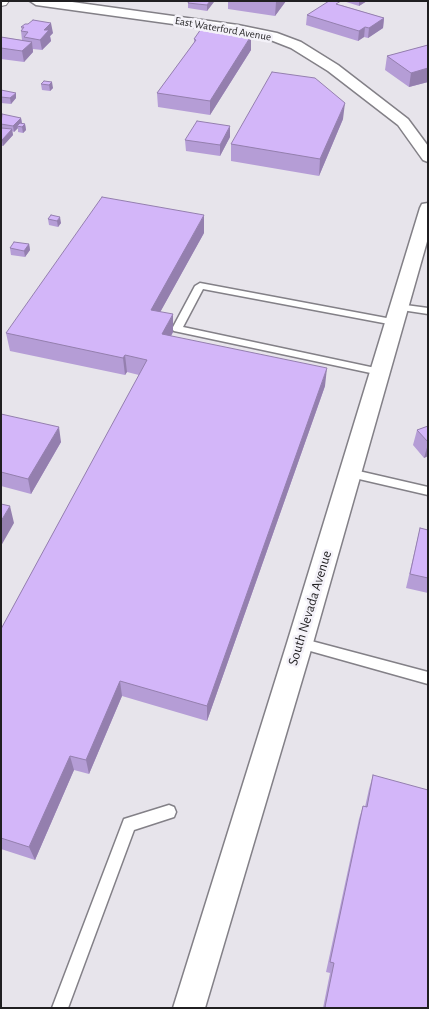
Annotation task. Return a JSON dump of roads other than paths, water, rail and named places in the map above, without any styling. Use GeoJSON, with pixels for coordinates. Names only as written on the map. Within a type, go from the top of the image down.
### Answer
{"type":"FeatureCollection","features":[{"type":"Feature","properties":{"kind":"street","name":"East Waterford Avenue"},"geometry":{"type":"LineString","coordinates":[[36,1],[238,29],[272,36],[296,45],[333,68],[403,122],[428,157]]}},
{"type":"Feature","properties":{"kind":"street","name":"South Nevada Avenue"},"geometry":{"type":"LineString","coordinates":[[189,1008],[426,218]]}},
{"type":"Feature","properties":{"kind":"lane"},"geometry":{"type":"LineString","coordinates":[[380,372],[178,329],[200,286],[396,315],[428,311]]}},
{"type":"Feature","properties":{"kind":"lane"},"geometry":{"type":"LineString","coordinates":[[350,473],[428,491]]}},
{"type":"Feature","properties":{"kind":"lane"},"geometry":{"type":"LineString","coordinates":[[300,643],[428,678]]}},
{"type":"Feature","properties":{"kind":"lane"},"geometry":{"type":"LineString","coordinates":[[60,1008],[129,824],[170,812]]}}]}
